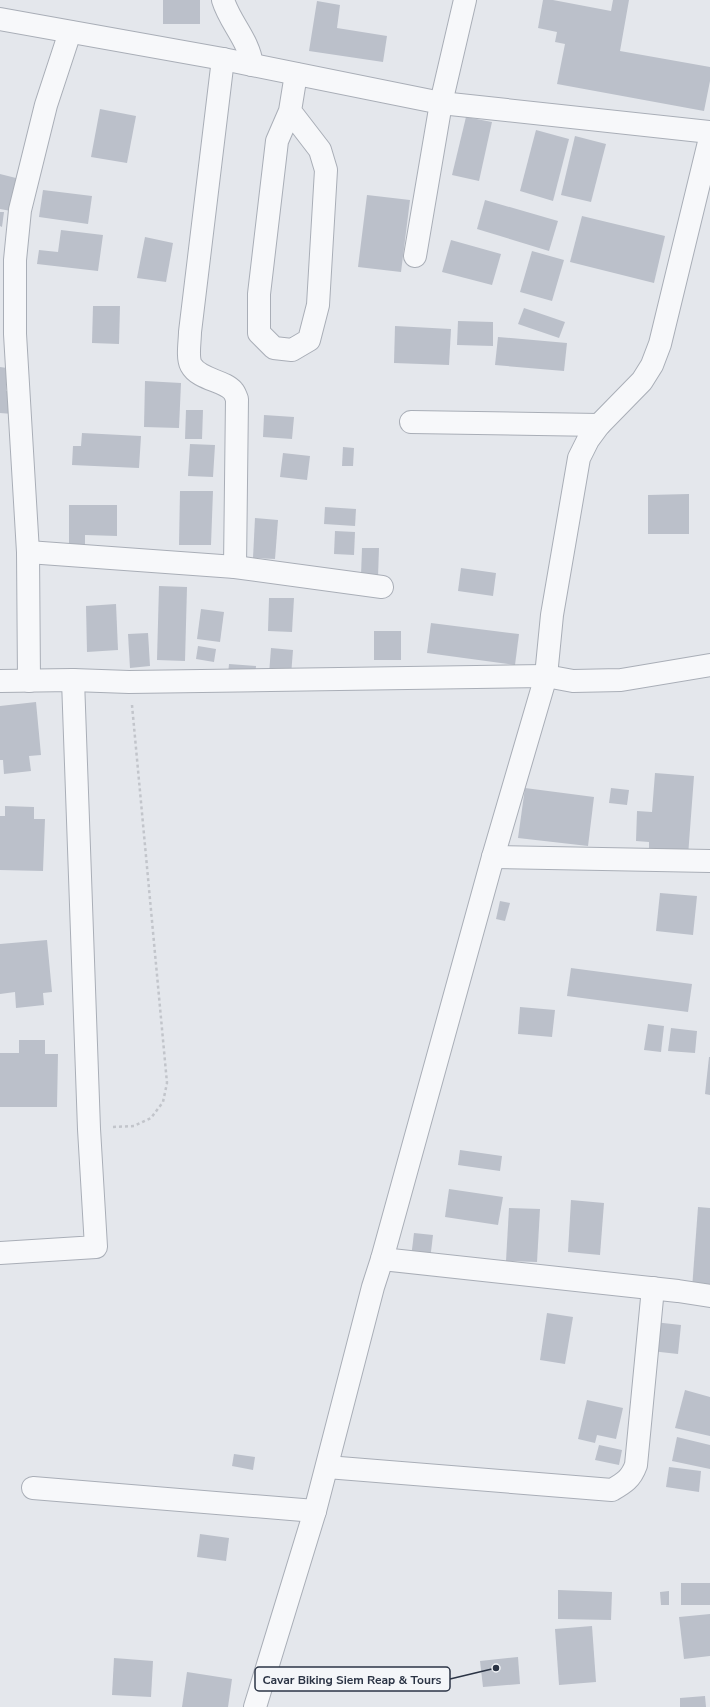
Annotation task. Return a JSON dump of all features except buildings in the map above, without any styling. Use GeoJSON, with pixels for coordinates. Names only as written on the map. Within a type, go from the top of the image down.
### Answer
{"type":"FeatureCollection","features":[{"type":"Feature","properties":{"kind":"street"},"geometry":{"type":"LineString","coordinates":[[223,0],[226,9],[248,47],[252,65]]}},
{"type":"Feature","properties":{"kind":"street"},"geometry":{"type":"LineString","coordinates":[[415,256],[441,103],[465,0]]}},
{"type":"Feature","properties":{"kind":"street"},"geometry":{"type":"LineString","coordinates":[[0,19],[223,59],[441,103],[710,132]]}},
{"type":"Feature","properties":{"kind":"street"},"geometry":{"type":"LineString","coordinates":[[28,681],[28,552],[7,334],[20,210],[46,105],[70,32]]}},
{"type":"Feature","properties":{"kind":"street"},"geometry":{"type":"LineString","coordinates":[[223,59],[190,332],[190,360],[192,366],[207,378],[233,391],[237,399],[235,567]]}},
{"type":"Feature","properties":{"kind":"street"},"geometry":{"type":"LineString","coordinates":[[290,112],[320,150],[326,170],[318,304],[309,340],[292,350],[274,348],[259,333],[259,294],[277,141],[290,112],[296,74]]}},
{"type":"Feature","properties":{"kind":"street"},"geometry":{"type":"LineString","coordinates":[[255,1707],[315,1511],[373,1287],[493,857],[546,676],[552,614],[579,458],[588,440],[599,425],[642,381],[652,365],[660,344],[710,138]]}},
{"type":"Feature","properties":{"kind":"street"},"geometry":{"type":"LineString","coordinates":[[411,422],[599,425]]}},
{"type":"Feature","properties":{"kind":"street"},"geometry":{"type":"LineString","coordinates":[[28,552],[235,567],[382,587]]}},
{"type":"Feature","properties":{"kind":"street"},"geometry":{"type":"LineString","coordinates":[[0,681],[73,680],[130,682],[546,676],[573,680],[621,680],[710,665]]}},
{"type":"Feature","properties":{"kind":"street"},"geometry":{"type":"LineString","coordinates":[[0,1253],[96,1247],[89,1129],[73,680]]}},
{"type":"Feature","properties":{"kind":"street"},"geometry":{"type":"LineString","coordinates":[[493,857],[710,861]]}},
{"type":"Feature","properties":{"kind":"street"},"geometry":{"type":"LineString","coordinates":[[382,1259],[652,1288],[710,1296]]}},
{"type":"Feature","properties":{"kind":"street"},"geometry":{"type":"LineString","coordinates":[[327,1468],[612,1490],[632,1476],[636,1465],[652,1288]]}},
{"type":"Feature","properties":{"kind":"street"},"geometry":{"type":"LineString","coordinates":[[33,1488],[315,1511]]}},
{"type":"Feature","properties":{"kind":"path"},"geometry":{"type":"LineString","coordinates":[[89,1129],[134,1126],[150,1118],[163,1102],[167,1083],[130,682]]}},
{"type":"Feature","properties":{"kind":"place","name":"Cavar Biking Siem Reap & Tours"},"geometry":{"type":"Point","coordinates":[496,1668]}}]}
